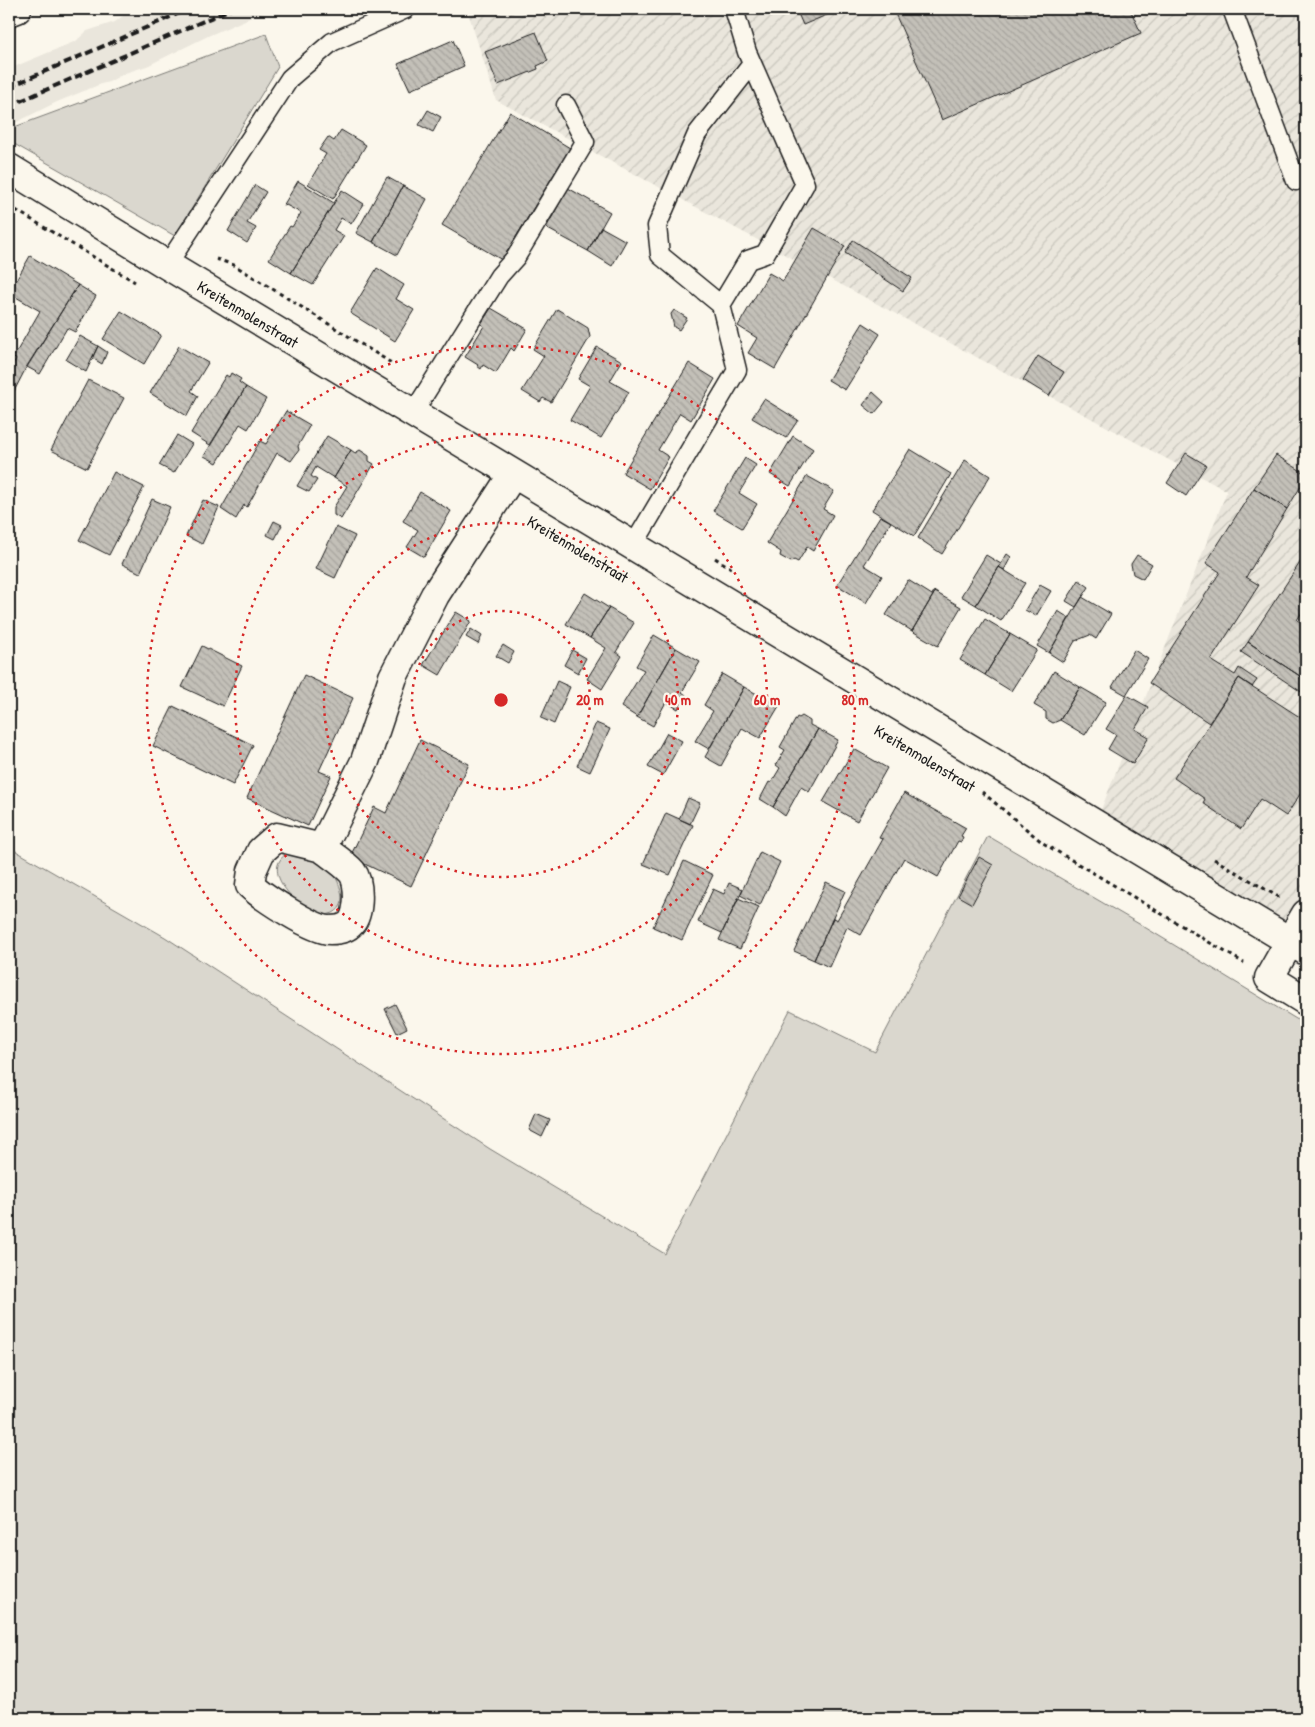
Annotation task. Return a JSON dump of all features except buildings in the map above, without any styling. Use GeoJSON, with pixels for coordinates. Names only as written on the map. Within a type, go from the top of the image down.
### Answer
{"type":"FeatureCollection","features":[{"type":"Feature","properties":{"kind":"street"},"geometry":{"type":"LineString","coordinates":[[9,12],[17,9]]}},
{"type":"Feature","properties":{"kind":"street","name":"Kreitenmolenstraat"},"geometry":{"type":"LineString","coordinates":[[9,168],[513,474],[1298,946]]}},
{"type":"Feature","properties":{"kind":"street"},"geometry":{"type":"LineString","coordinates":[[322,848],[366,761],[393,677],[435,596],[513,474]]}},
{"type":"Feature","properties":{"kind":"street"},"geometry":{"type":"LineString","coordinates":[[1306,914],[1298,946],[1269,978],[1306,1001]]}},
{"type":"Feature","properties":{"kind":"lane"},"geometry":{"type":"LineString","coordinates":[[167,265],[290,78],[332,42],[406,9]]}},
{"type":"Feature","properties":{"kind":"lane"},"geometry":{"type":"LineString","coordinates":[[721,305],[748,260],[765,254],[805,184],[752,64],[734,9]]}},
{"type":"Feature","properties":{"kind":"lane"},"geometry":{"type":"LineString","coordinates":[[1232,9],[1296,182]]}},
{"type":"Feature","properties":{"kind":"lane"},"geometry":{"type":"LineString","coordinates":[[633,546],[737,370],[721,305],[660,255],[657,226],[697,134],[752,64]]}},
{"type":"Feature","properties":{"kind":"lane"},"geometry":{"type":"LineString","coordinates":[[413,413],[499,276],[516,257],[585,142],[566,105]]}},
{"type":"Feature","properties":{"kind":"path"},"geometry":{"type":"LineString","coordinates":[[9,206],[135,282]]}},
{"type":"Feature","properties":{"kind":"path","name":"Kreitenmolenstraat"},"geometry":{"type":"LineString","coordinates":[[974,787],[1043,843],[1269,978]]}},
{"type":"Feature","properties":{"kind":"shaded area"},"geometry":{"type":"Polygon","coordinates":[[[134,9],[271,9],[210,35],[147,66],[125,73],[109,82],[57,102],[9,126],[9,69],[76,41],[87,31],[115,22],[134,9]]]}},
{"type":"Feature","properties":{"kind":"shaded area"},"geometry":{"type":"Polygon","coordinates":[[[467,9],[1306,9],[1306,943],[1095,825],[1227,491],[496,100],[467,9]]]}},
{"type":"Feature","properties":{"kind":"shaded area"},"geometry":{"type":"Polygon","coordinates":[[[266,34],[278,67],[175,236],[9,141],[9,129],[266,34]]]}},
{"type":"Feature","properties":{"kind":"shaded area"},"geometry":{"type":"Polygon","coordinates":[[[988,836],[1146,928],[1306,1025],[1306,1718],[9,1718],[9,847],[165,937],[490,1149],[665,1254],[790,1010],[875,1052],[988,836]]]}},
{"type":"Feature","properties":{"kind":"shaded area"},"geometry":{"type":"Polygon","coordinates":[[[293,850],[323,861],[331,869],[342,894],[342,902],[333,913],[321,915],[309,910],[293,898],[280,881],[278,864],[283,856],[293,850]]]}},
{"type":"Feature","properties":{"kind":"railway"},"geometry":{"type":"LineString","coordinates":[[9,87],[189,9]]}},
{"type":"Feature","properties":{"kind":"railway"},"geometry":{"type":"LineString","coordinates":[[9,106],[231,9]]}}]}
